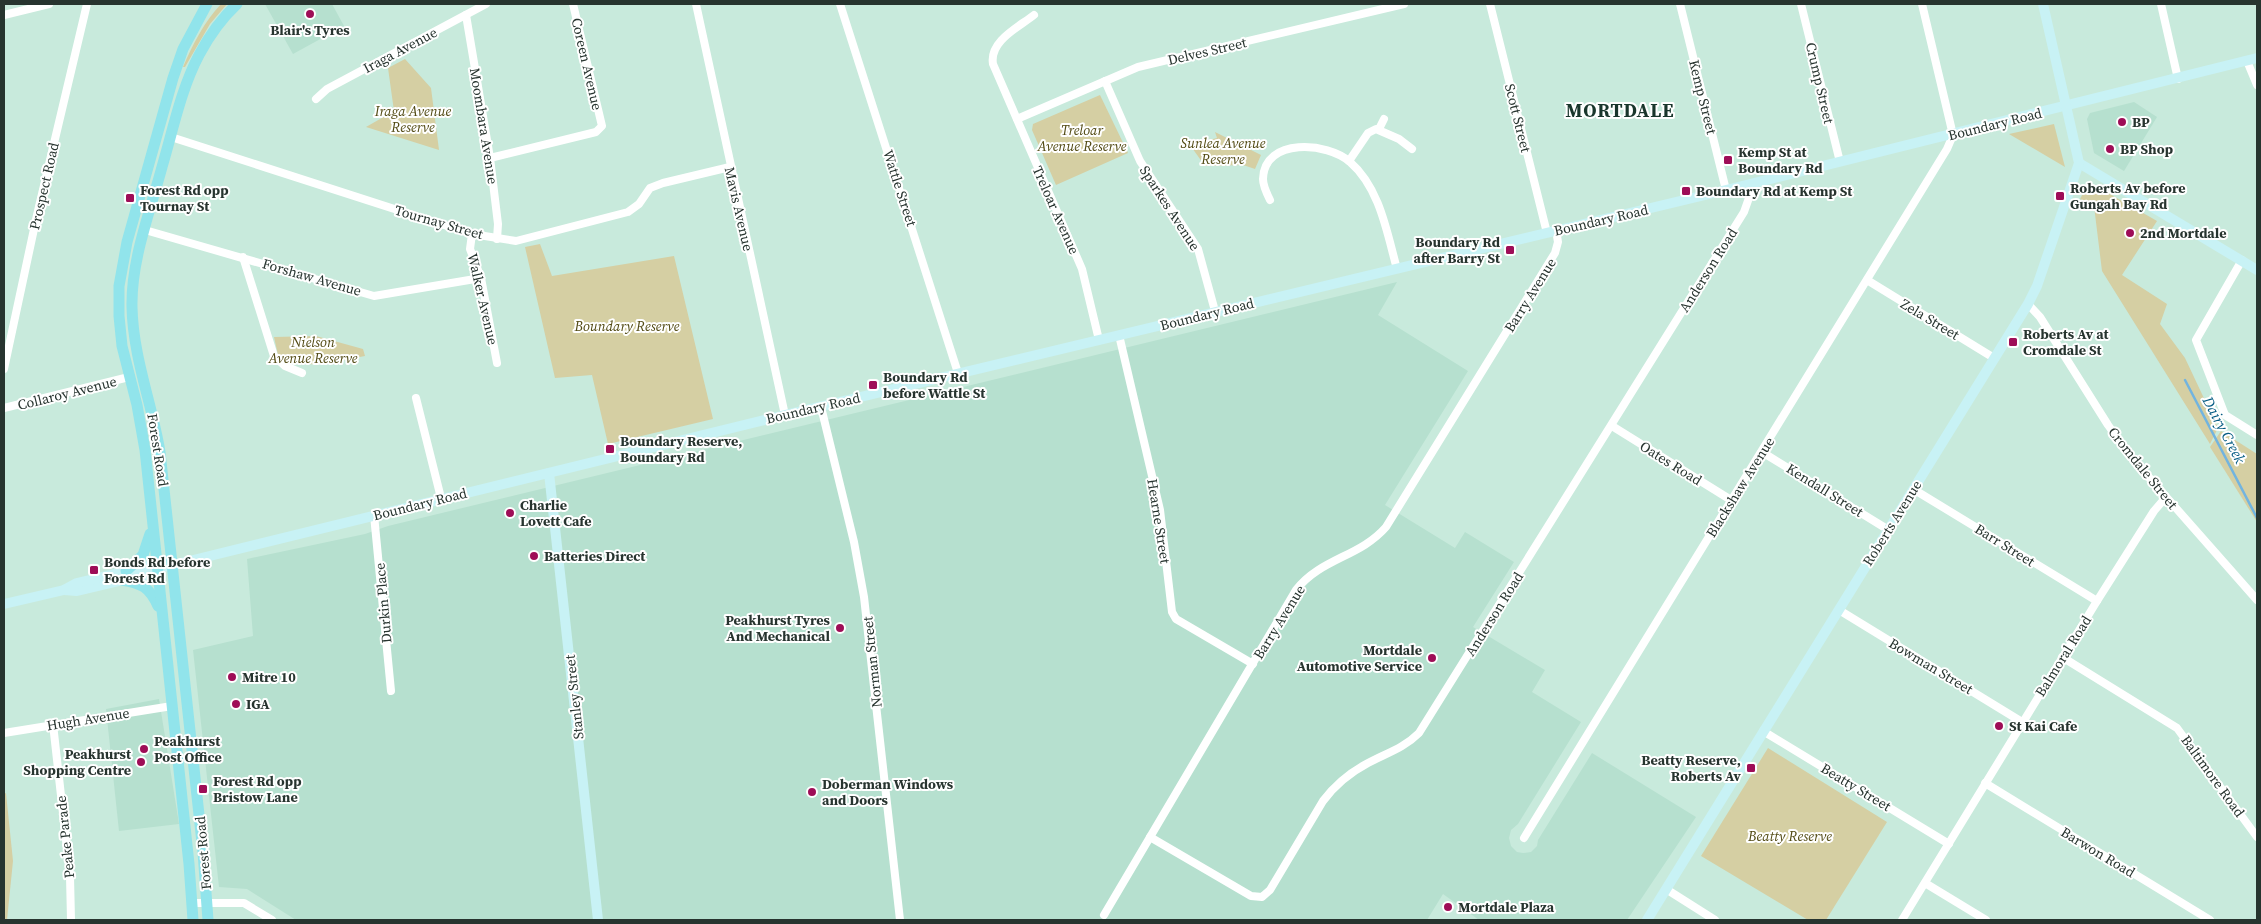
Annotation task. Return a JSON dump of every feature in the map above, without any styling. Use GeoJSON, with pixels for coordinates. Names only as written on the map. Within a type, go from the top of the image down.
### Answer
{"type":"FeatureCollection","features":[{"type":"Feature","properties":{"kind":"main road","name":"Forest Road"},"geometry":{"type":"LineString","coordinates":[[193,920],[142,435],[122,346],[119,286],[123,257],[173,78],[190,36],[207,4]]}},
{"type":"Feature","properties":{"kind":"main road","name":"Forest Road"},"geometry":{"type":"LineString","coordinates":[[190,36],[216,4]]}},
{"type":"Feature","properties":{"kind":"main road","name":"Forest Road"},"geometry":{"type":"LineString","coordinates":[[208,920],[208,902],[159,445],[137,350],[133,320],[134,276],[144,230],[186,87],[198,56],[212,32],[238,4]]}},
{"type":"Feature","properties":{"kind":"main road"},"geometry":{"type":"LineString","coordinates":[[2043,4],[2079,163],[2257,270]]}},
{"type":"Feature","properties":{"kind":"main road","name":"Boundary Road"},"geometry":{"type":"LineString","coordinates":[[4,604],[64,590],[77,583],[124,576],[148,566],[157,568],[172,565],[958,373],[1747,185],[2257,58]]}},
{"type":"Feature","properties":{"kind":"main road","name":"Roberts Avenue"},"geometry":{"type":"LineString","coordinates":[[1647,920],[1887,529],[2028,304],[2079,163]]}},
{"type":"Feature","properties":{"kind":"main road","name":"Stanley Street"},"geometry":{"type":"LineString","coordinates":[[549,473],[598,920]]}},
{"type":"Feature","properties":{"kind":"main road"},"geometry":{"type":"LineString","coordinates":[[152,524],[145,552],[124,576],[149,590],[162,617]]}},
{"type":"Feature","properties":{"kind":"street"},"geometry":{"type":"LineString","coordinates":[[4,15],[48,4]]}},
{"type":"Feature","properties":{"kind":"street","name":"Prospect Road"},"geometry":{"type":"LineString","coordinates":[[4,369],[37,215],[87,4]]}},
{"type":"Feature","properties":{"kind":"street","name":"Iraga Avenue"},"geometry":{"type":"LineString","coordinates":[[316,98],[327,89],[486,4]]}},
{"type":"Feature","properties":{"kind":"street","name":"Coreen Avenue"},"geometry":{"type":"LineString","coordinates":[[490,158],[596,132],[602,126],[573,4]]}},
{"type":"Feature","properties":{"kind":"street","name":"Mavis Avenue"},"geometry":{"type":"LineString","coordinates":[[696,4],[785,415]]}},
{"type":"Feature","properties":{"kind":"street","name":"Wattle Street"},"geometry":{"type":"LineString","coordinates":[[840,4],[958,373]]}},
{"type":"Feature","properties":{"kind":"street","name":"Delves Street"},"geometry":{"type":"LineString","coordinates":[[1017,119],[1138,67],[1404,4]]}},
{"type":"Feature","properties":{"kind":"street","name":"Scott Street"},"geometry":{"type":"LineString","coordinates":[[1490,4],[1552,231]]}},
{"type":"Feature","properties":{"kind":"street","name":"Kemp Street"},"geometry":{"type":"LineString","coordinates":[[1680,4],[1726,190]]}},
{"type":"Feature","properties":{"kind":"street","name":"Crump Street"},"geometry":{"type":"LineString","coordinates":[[1801,4],[1840,162]]}},
{"type":"Feature","properties":{"kind":"street"},"geometry":{"type":"LineString","coordinates":[[1922,4],[1952,134]]}},
{"type":"Feature","properties":{"kind":"street"},"geometry":{"type":"LineString","coordinates":[[2161,4],[2178,79]]}},
{"type":"Feature","properties":{"kind":"street","name":"Moombara Avenue"},"geometry":{"type":"LineString","coordinates":[[466,15],[490,158],[498,224],[497,239]]}},
{"type":"Feature","properties":{"kind":"street","name":"Treloar Avenue"},"geometry":{"type":"LineString","coordinates":[[1034,15],[998,44],[992,54],[993,64],[1080,264],[1099,340]]}},
{"type":"Feature","properties":{"kind":"street"},"geometry":{"type":"LineString","coordinates":[[2247,61],[2257,85]]}},
{"type":"Feature","properties":{"kind":"street","name":"Sparkes Avenue"},"geometry":{"type":"LineString","coordinates":[[1105,81],[1140,161],[1198,249],[1215,311]]}},
{"type":"Feature","properties":{"kind":"street"},"geometry":{"type":"LineString","coordinates":[[1349,161],[1368,133],[1379,129],[1384,119]]}},
{"type":"Feature","properties":{"kind":"street"},"geometry":{"type":"LineString","coordinates":[[1379,129],[1399,139],[1412,149]]}},
{"type":"Feature","properties":{"kind":"street","name":"Blackshaw Avenue"},"geometry":{"type":"LineString","coordinates":[[1524,838],[1940,162],[1952,134]]}},
{"type":"Feature","properties":{"kind":"street","name":"Tournay Street"},"geometry":{"type":"LineString","coordinates":[[171,137],[472,234],[516,241],[628,212],[639,204],[650,188],[663,183],[730,167]]}},
{"type":"Feature","properties":{"kind":"street"},"geometry":{"type":"LineString","coordinates":[[1270,200],[1263,181],[1264,171],[1273,158],[1284,152],[1298,146],[1311,146],[1327,150],[1349,161],[1362,176],[1377,202],[1386,226],[1397,269]]}},
{"type":"Feature","properties":{"kind":"street","name":"Anderson Road"},"geometry":{"type":"LineString","coordinates":[[1150,837],[1251,896],[1262,897],[1268,893],[1323,801],[1333,788],[1366,764],[1407,744],[1424,728],[1744,212],[1750,195],[1747,185]]}},
{"type":"Feature","properties":{"kind":"street","name":"Forshaw Avenue"},"geometry":{"type":"LineString","coordinates":[[144,230],[374,296],[481,278]]}},
{"type":"Feature","properties":{"kind":"street","name":"Barry Avenue"},"geometry":{"type":"LineString","coordinates":[[1104,915],[1292,598],[1308,577],[1322,566],[1365,546],[1386,527],[1555,253],[1558,242],[1552,231]]}},
{"type":"Feature","properties":{"kind":"street","name":"Walker Avenue"},"geometry":{"type":"LineString","coordinates":[[472,234],[470,249],[481,278],[497,363]]}},
{"type":"Feature","properties":{"kind":"street"},"geometry":{"type":"LineString","coordinates":[[243,257],[274,356],[285,366],[302,373]]}},
{"type":"Feature","properties":{"kind":"street"},"geometry":{"type":"LineString","coordinates":[[2242,260],[2196,340],[2225,415],[2257,435]]}},
{"type":"Feature","properties":{"kind":"street","name":"Zela Street"},"geometry":{"type":"LineString","coordinates":[[1867,280],[1994,358]]}},
{"type":"Feature","properties":{"kind":"street","name":"Cromdale Street"},"geometry":{"type":"LineString","coordinates":[[2028,304],[2040,317],[2122,447],[2256,599]]}},
{"type":"Feature","properties":{"kind":"street","name":"Hearne Street"},"geometry":{"type":"LineString","coordinates":[[1119,335],[1160,510],[1172,612],[1176,619],[1253,664]]}},
{"type":"Feature","properties":{"kind":"street","name":"Collaroy Avenue"},"geometry":{"type":"LineString","coordinates":[[4,408],[130,377]]}},
{"type":"Feature","properties":{"kind":"street"},"geometry":{"type":"LineString","coordinates":[[416,398],[441,498]]}},
{"type":"Feature","properties":{"kind":"street","name":"Norman Street"},"geometry":{"type":"LineString","coordinates":[[821,407],[854,542],[864,596],[900,920]]}},
{"type":"Feature","properties":{"kind":"street","name":"Oates Road"},"geometry":{"type":"LineString","coordinates":[[1612,426],[1731,500]]}},
{"type":"Feature","properties":{"kind":"street","name":"Kendall Street"},"geometry":{"type":"LineString","coordinates":[[1762,452],[1887,529]]}},
{"type":"Feature","properties":{"kind":"street","name":"Barr Street"},"geometry":{"type":"LineString","coordinates":[[1913,489],[2096,601]]}},
{"type":"Feature","properties":{"kind":"street","name":"Balmoral Road"},"geometry":{"type":"LineString","coordinates":[[1902,920],[2096,601],[2154,511],[2166,497]]}},
{"type":"Feature","properties":{"kind":"street","name":"Durkin Place"},"geometry":{"type":"LineString","coordinates":[[374,515],[391,691]]}},
{"type":"Feature","properties":{"kind":"street","name":"Bowman Street"},"geometry":{"type":"LineString","coordinates":[[1838,610],[2022,722]]}},
{"type":"Feature","properties":{"kind":"street","name":"Baltimore Road"},"geometry":{"type":"LineString","coordinates":[[2062,657],[2177,728],[2257,837]]}},
{"type":"Feature","properties":{"kind":"street","name":"Hugh Avenue"},"geometry":{"type":"LineString","coordinates":[[4,733],[172,706]]}},
{"type":"Feature","properties":{"kind":"street","name":"Peake Parade"},"geometry":{"type":"LineString","coordinates":[[53,724],[70,876],[70,920]]}},
{"type":"Feature","properties":{"kind":"street","name":"Beatty Street"},"geometry":{"type":"LineString","coordinates":[[1763,731],[1948,844]]}},
{"type":"Feature","properties":{"kind":"street","name":"Barwon Road"},"geometry":{"type":"LineString","coordinates":[[1986,783],[2210,920]]}},
{"type":"Feature","properties":{"kind":"street"},"geometry":{"type":"LineString","coordinates":[[1925,883],[1986,920]]}},
{"type":"Feature","properties":{"kind":"street"},"geometry":{"type":"LineString","coordinates":[[1666,889],[1715,920]]}},
{"type":"Feature","properties":{"kind":"street"},"geometry":{"type":"LineString","coordinates":[[192,902],[244,903],[272,920]]}},
{"type":"Feature","properties":{"kind":"shaded area"},"geometry":{"type":"Polygon","coordinates":[[[265,4],[332,4],[344,26],[293,54],[265,4]]]}},
{"type":"Feature","properties":{"kind":"shaded area"},"geometry":{"type":"Polygon","coordinates":[[[2134,102],[2157,117],[2124,171],[2094,153],[2087,119],[2090,113],[2134,102]]]}},
{"type":"Feature","properties":{"kind":"shaded area"},"geometry":{"type":"Polygon","coordinates":[[[1397,282],[1378,315],[1468,371],[1385,505],[1455,548],[1465,532],[1514,562],[1473,627],[1545,670],[1532,692],[1581,722],[1518,824],[1511,830],[1509,838],[1511,846],[1517,852],[1523,853],[1531,852],[1537,846],[1538,840],[1592,753],[1696,817],[1627,920],[1479,920],[1443,894],[1427,920],[296,920],[247,889],[219,887],[193,650],[253,636],[247,559],[365,534],[388,526],[1397,282]]]}},
{"type":"Feature","properties":{"kind":"shaded area"},"geometry":{"type":"Polygon","coordinates":[[[159,699],[179,824],[119,831],[106,709],[159,699]]]}},
{"type":"Feature","properties":{"kind":"green space"},"geometry":{"type":"Polygon","coordinates":[[[221,4],[227,4],[210,24],[185,67],[183,67],[199,34],[221,4]]]}},
{"type":"Feature","properties":{"kind":"green space","name":"Iraga Avenue Reserve"},"geometry":{"type":"Polygon","coordinates":[[[405,59],[431,88],[439,150],[366,127],[394,111],[388,68],[405,59]]]}},
{"type":"Feature","properties":{"kind":"green space","name":"Treloar Avenue Reserve"},"geometry":{"type":"Polygon","coordinates":[[[1100,95],[1128,153],[1056,185],[1032,130],[1033,124],[1100,95]]]}},
{"type":"Feature","properties":{"kind":"green space"},"geometry":{"type":"Polygon","coordinates":[[[2054,124],[2065,167],[2009,134],[2054,124]]]}},
{"type":"Feature","properties":{"kind":"green space","name":"Sunlea Avenue Reserve"},"geometry":{"type":"Polygon","coordinates":[[[1215,132],[1261,155],[1255,169],[1243,165],[1205,166],[1190,145],[1217,138],[1215,132]]]}},
{"type":"Feature","properties":{"kind":"green space"},"geometry":{"type":"Polygon","coordinates":[[[2089,182],[2157,221],[2122,275],[2167,304],[2160,324],[2185,358],[2218,428],[2210,444],[2102,271],[2094,206],[2080,199],[2089,182]]]}},
{"type":"Feature","properties":{"kind":"green space","name":"Boundary Reserve"},"geometry":{"type":"Polygon","coordinates":[[[540,244],[552,276],[674,256],[713,419],[608,444],[592,375],[555,378],[525,247],[540,244]]]}},
{"type":"Feature","properties":{"kind":"green space","name":"Nielson Avenue Reserve"},"geometry":{"type":"Polygon","coordinates":[[[316,336],[363,349],[365,356],[320,364],[309,364],[298,363],[278,355],[274,337],[316,336]]]}},
{"type":"Feature","properties":{"kind":"green space"},"geometry":{"type":"Polygon","coordinates":[[[2221,431],[2257,454],[2257,522],[2210,447],[2221,431]]]}},
{"type":"Feature","properties":{"kind":"green space","name":"Beatty Reserve"},"geometry":{"type":"Polygon","coordinates":[[[1768,748],[1887,822],[1826,920],[1808,920],[1701,856],[1768,748]]]}},
{"type":"Feature","properties":{"kind":"green space"},"geometry":{"type":"Polygon","coordinates":[[[6,793],[13,861],[7,920],[4,920],[4,794],[6,793]]]}},
{"type":"Feature","properties":{"kind":"waterway","name":"Dairy Creek"},"geometry":{"type":"LineString","coordinates":[[2185,380],[2257,518]]}},
{"type":"Feature","properties":{"kind":"place","name":"Blair's Tyres"},"geometry":{"type":"Point","coordinates":[310,14]}},
{"type":"Feature","properties":{"kind":"place","name":"BP"},"geometry":{"type":"Point","coordinates":[2122,122]}},
{"type":"Feature","properties":{"kind":"place","name":"BP Shop"},"geometry":{"type":"Point","coordinates":[2110,149]}},
{"type":"Feature","properties":{"kind":"place","name":"Kemp St at Boundary Rd"},"geometry":{"type":"Point","coordinates":[1728,160]}},
{"type":"Feature","properties":{"kind":"place","name":"Boundary Rd at Kemp St"},"geometry":{"type":"Point","coordinates":[1686,191]}},
{"type":"Feature","properties":{"kind":"place","name":"Roberts Av before Gungah Bay Rd"},"geometry":{"type":"Point","coordinates":[2060,196]}},
{"type":"Feature","properties":{"kind":"place","name":"Forest Rd opp Tournay St"},"geometry":{"type":"Point","coordinates":[130,198]}},
{"type":"Feature","properties":{"kind":"place","name":"2nd Mortdale"},"geometry":{"type":"Point","coordinates":[2130,233]}},
{"type":"Feature","properties":{"kind":"place","name":"Boundary Rd after Barry St"},"geometry":{"type":"Point","coordinates":[1510,250]}},
{"type":"Feature","properties":{"kind":"place","name":"Roberts Av at Cromdale St"},"geometry":{"type":"Point","coordinates":[2013,342]}},
{"type":"Feature","properties":{"kind":"place","name":"Boundary Rd before Wattle St"},"geometry":{"type":"Point","coordinates":[873,385]}},
{"type":"Feature","properties":{"kind":"place","name":"Boundary Reserve, Boundary Rd"},"geometry":{"type":"Point","coordinates":[610,449]}},
{"type":"Feature","properties":{"kind":"place","name":"Charlie Lovett Cafe"},"geometry":{"type":"Point","coordinates":[510,513]}},
{"type":"Feature","properties":{"kind":"place","name":"Batteries Direct"},"geometry":{"type":"Point","coordinates":[534,556]}},
{"type":"Feature","properties":{"kind":"place","name":"Bonds Rd before Forest Rd"},"geometry":{"type":"Point","coordinates":[94,570]}},
{"type":"Feature","properties":{"kind":"place","name":"Peakhurst Tyres And Mechanical"},"geometry":{"type":"Point","coordinates":[840,628]}},
{"type":"Feature","properties":{"kind":"place","name":"Mortdale Automotive Service"},"geometry":{"type":"Point","coordinates":[1432,658]}},
{"type":"Feature","properties":{"kind":"place","name":"Mitre 10"},"geometry":{"type":"Point","coordinates":[232,677]}},
{"type":"Feature","properties":{"kind":"place","name":"IGA"},"geometry":{"type":"Point","coordinates":[236,704]}},
{"type":"Feature","properties":{"kind":"place","name":"St Kai Cafe"},"geometry":{"type":"Point","coordinates":[1999,726]}},
{"type":"Feature","properties":{"kind":"place","name":"Peakhurst Post Office"},"geometry":{"type":"Point","coordinates":[144,749]}},
{"type":"Feature","properties":{"kind":"place","name":"Peakhurst Shopping Centre"},"geometry":{"type":"Point","coordinates":[141,762]}},
{"type":"Feature","properties":{"kind":"place","name":"Beatty Reserve, Roberts Av"},"geometry":{"type":"Point","coordinates":[1751,768]}},
{"type":"Feature","properties":{"kind":"place","name":"Forest Rd opp Bristow Lane"},"geometry":{"type":"Point","coordinates":[203,789]}},
{"type":"Feature","properties":{"kind":"place","name":"Doberman Windows and Doors"},"geometry":{"type":"Point","coordinates":[812,792]}},
{"type":"Feature","properties":{"kind":"place","name":"Mortdale Plaza"},"geometry":{"type":"Point","coordinates":[1448,907]}},
{"type":"Feature","properties":{"kind":"district","name":"MORTDALE"},"geometry":{"type":"Point","coordinates":[1620,110]}}]}
